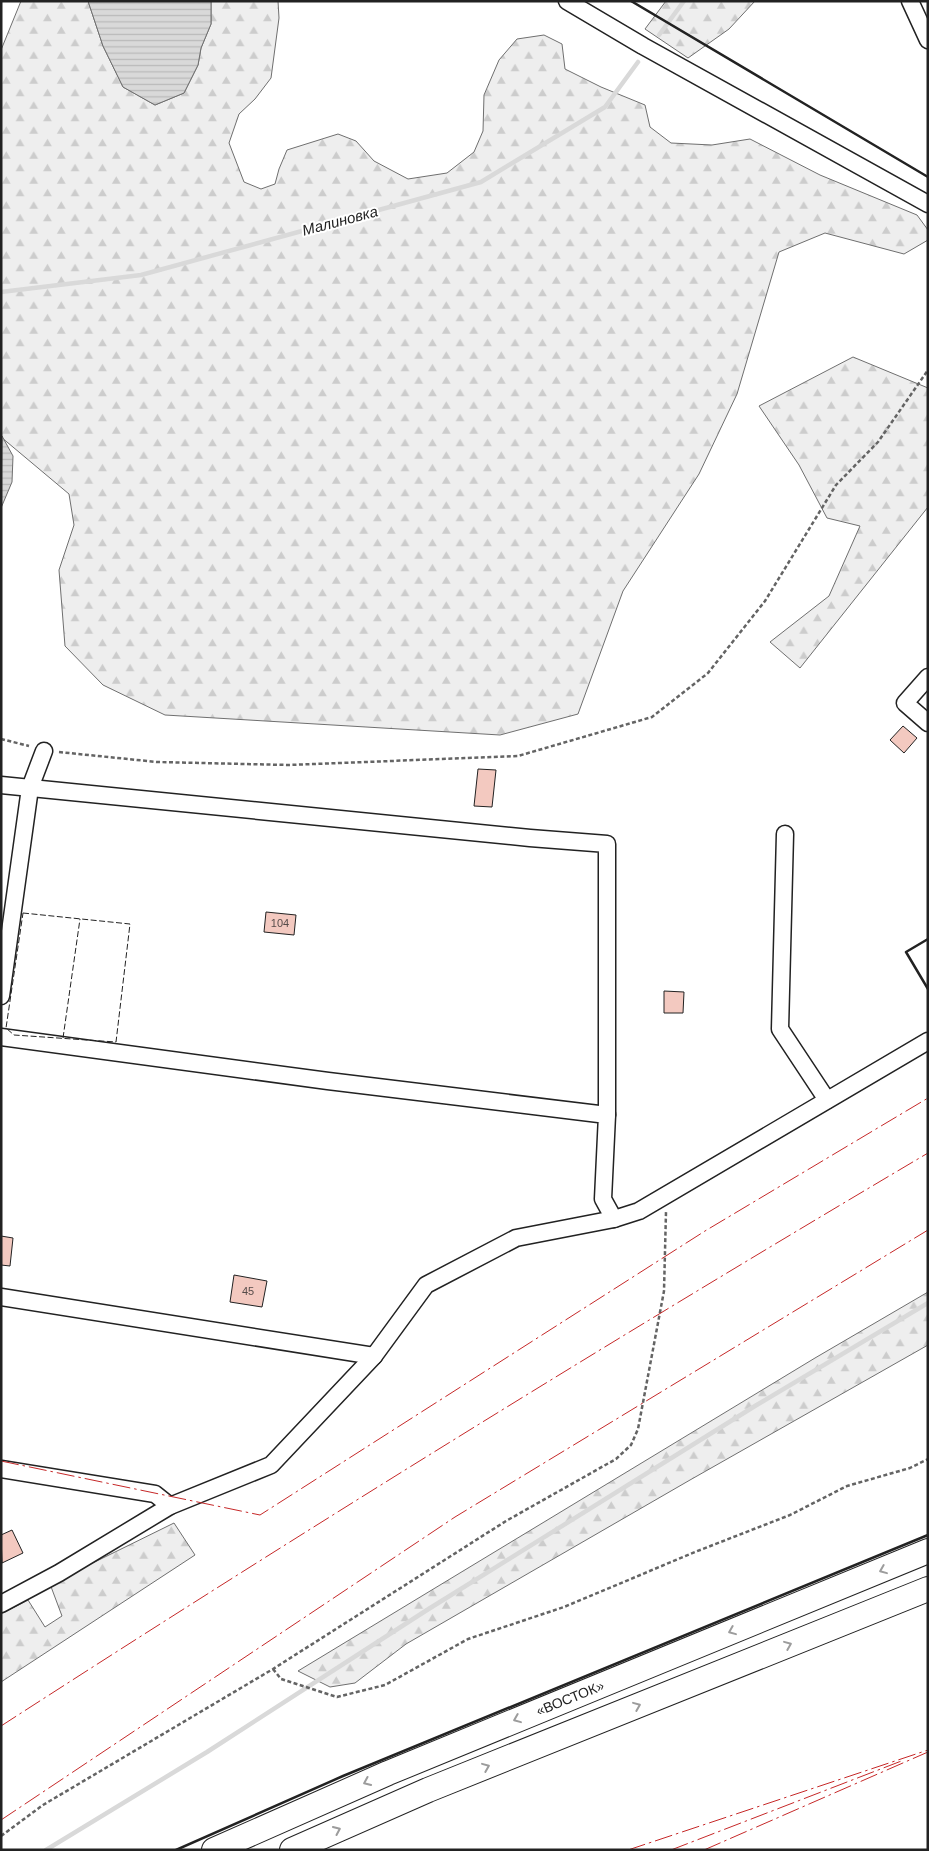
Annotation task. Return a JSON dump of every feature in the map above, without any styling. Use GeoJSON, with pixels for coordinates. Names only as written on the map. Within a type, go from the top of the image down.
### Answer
{"type":"FeatureCollection","features":[{"type":"Feature","properties":{"kind":"highway","name":"«ВОСТОК»"},"geometry":{"type":"LineString","coordinates":[[214,1850],[388,1773],[928,1551]]}},
{"type":"Feature","properties":{"kind":"highway"},"geometry":{"type":"LineString","coordinates":[[292,1850],[428,1790],[928,1589]]}},
{"type":"Feature","properties":{"kind":"street"},"geometry":{"type":"LineString","coordinates":[[567,1],[652,51],[928,204]]}},
{"type":"Feature","properties":{"kind":"street"},"geometry":{"type":"LineString","coordinates":[[910,1],[928,40]]}},
{"type":"Feature","properties":{"kind":"street"},"geometry":{"type":"LineString","coordinates":[[928,678],[905,703],[928,724]]}},
{"type":"Feature","properties":{"kind":"street"},"geometry":{"type":"LineString","coordinates":[[1,996],[30,788],[44,751]]}},
{"type":"Feature","properties":{"kind":"street"},"geometry":{"type":"LineString","coordinates":[[1,785],[607,844],[607,1115],[603,1199],[614,1219]]}},
{"type":"Feature","properties":{"kind":"street"},"geometry":{"type":"LineString","coordinates":[[784,834],[780,1029],[827,1100]]}},
{"type":"Feature","properties":{"kind":"street"},"geometry":{"type":"LineString","coordinates":[[1,1038],[607,1115]]}},
{"type":"Feature","properties":{"kind":"street"},"geometry":{"type":"LineString","coordinates":[[1,1604],[59,1573],[170,1506],[271,1465],[374,1356],[426,1285],[516,1238],[614,1219],[639,1211],[928,1041]]}},
{"type":"Feature","properties":{"kind":"street"},"geometry":{"type":"LineString","coordinates":[[1,1297],[374,1356]]}},
{"type":"Feature","properties":{"kind":"street"},"geometry":{"type":"LineString","coordinates":[[1,1469],[155,1494],[170,1506]]}},
{"type":"Feature","properties":{"kind":"path"},"geometry":{"type":"LineString","coordinates":[[1,739],[44,751],[157,762],[289,765],[518,756],[652,717],[708,673],[754,616],[765,602],[836,485],[878,442],[928,370]]}},
{"type":"Feature","properties":{"kind":"path"},"geometry":{"type":"LineString","coordinates":[[1,1836],[43,1805],[273,1669],[506,1521],[616,1458],[631,1445],[638,1429],[664,1291],[666,1195]]}},
{"type":"Feature","properties":{"kind":"path"},"geometry":{"type":"LineString","coordinates":[[273,1669],[281,1679],[337,1697],[385,1685],[468,1639],[564,1607],[695,1552],[790,1515],[847,1486],[910,1468],[928,1460]]}},
{"type":"Feature","properties":{"kind":"green space"},"geometry":{"type":"Polygon","coordinates":[[[21,1],[88,1],[103,46],[123,87],[155,105],[184,93],[198,65],[201,48],[211,24],[211,1],[278,1],[279,18],[271,78],[255,99],[239,114],[229,143],[244,182],[261,189],[275,184],[287,150],[338,134],[356,141],[374,161],[408,179],[447,173],[474,152],[483,131],[484,95],[499,60],[517,39],[544,35],[562,44],[565,69],[601,87],[645,105],[650,127],[671,143],[712,145],[750,139],[820,175],[917,215],[928,230],[928,240],[904,254],[825,233],[779,252],[737,394],[699,474],[623,591],[578,714],[500,735],[165,715],[103,685],[65,646],[59,570],[74,525],[69,494],[1,437],[1,50],[21,1]]]}},
{"type":"Feature","properties":{"kind":"green space"},"geometry":{"type":"Polygon","coordinates":[[[666,1],[755,1],[729,29],[688,58],[645,29],[666,1]]]}},
{"type":"Feature","properties":{"kind":"green space"},"geometry":{"type":"Polygon","coordinates":[[[853,357],[928,388],[928,507],[800,668],[770,642],[829,596],[860,526],[827,518],[799,465],[759,406],[853,357]]]}},
{"type":"Feature","properties":{"kind":"green space"},"geometry":{"type":"Polygon","coordinates":[[[928,1292],[928,1345],[406,1644],[355,1683],[330,1687],[298,1671],[815,1358],[928,1292]]]}},
{"type":"Feature","properties":{"kind":"green space"},"geometry":{"type":"Polygon","coordinates":[[[174,1523],[195,1555],[1,1682],[1,1614],[28,1600],[45,1627],[62,1616],[50,1584],[174,1523]]]}},
{"type":"Feature","properties":{"kind":"shaded area"},"geometry":{"type":"Polygon","coordinates":[[[88,1],[211,1],[211,24],[201,48],[198,65],[184,93],[155,105],[123,87],[103,46],[88,1]]]}},
{"type":"Feature","properties":{"kind":"shaded area"},"geometry":{"type":"Polygon","coordinates":[[[2,436],[13,456],[12,482],[1,508],[2,436]]]}},
{"type":"Feature","properties":{"kind":"building"},"geometry":{"type":"Polygon","coordinates":[[[903,726],[917,738],[904,753],[890,740],[903,726]]]}},
{"type":"Feature","properties":{"kind":"building"},"geometry":{"type":"Polygon","coordinates":[[[478,769],[496,770],[492,807],[474,806],[478,769]]]}},
{"type":"Feature","properties":{"kind":"building"},"geometry":{"type":"Polygon","coordinates":[[[266,912],[296,915],[294,935],[264,932],[266,912]]]}},
{"type":"Feature","properties":{"kind":"building"},"geometry":{"type":"Polygon","coordinates":[[[664,991],[684,992],[683,1013],[664,1013],[664,991]]]}},
{"type":"Feature","properties":{"kind":"building"},"geometry":{"type":"Polygon","coordinates":[[[1,1236],[13,1238],[10,1266],[1,1265],[1,1236]]]}},
{"type":"Feature","properties":{"kind":"building"},"geometry":{"type":"Polygon","coordinates":[[[234,1275],[267,1281],[262,1307],[230,1302],[234,1275]]]}},
{"type":"Feature","properties":{"kind":"building"},"geometry":{"type":"Polygon","coordinates":[[[12,1530],[23,1553],[2,1563],[1,1535],[12,1530]]]}},
{"type":"Feature","properties":{"kind":"waterway","name":"Малиновка"},"geometry":{"type":"LineString","coordinates":[[659,35],[684,1]]}},
{"type":"Feature","properties":{"kind":"waterway","name":"Малиновка"},"geometry":{"type":"LineString","coordinates":[[1,292],[141,275],[481,182],[605,107],[638,62]]}},
{"type":"Feature","properties":{"kind":"waterway"},"geometry":{"type":"LineString","coordinates":[[46,1850],[207,1752],[427,1610],[755,1406],[928,1303]]}},
{"type":"Feature","properties":{"kind":"fence"},"geometry":{"type":"LineString","coordinates":[[23,913],[130,924],[116,1042],[14,1035],[6,1028],[23,913]]}},
{"type":"Feature","properties":{"kind":"fence"},"geometry":{"type":"LineString","coordinates":[[63,1038],[80,919]]}},
{"type":"Feature","properties":{"kind":"wall"},"geometry":{"type":"LineString","coordinates":[[631,1],[928,177]]}},
{"type":"Feature","properties":{"kind":"wall"},"geometry":{"type":"LineString","coordinates":[[928,939],[906,952],[928,989]]}},
{"type":"Feature","properties":{"kind":"wall"},"geometry":{"type":"LineString","coordinates":[[176,1850],[343,1776],[928,1535]]}},
{"type":"Feature","properties":{"kind":"power"},"geometry":{"type":"LineString","coordinates":[[1,1461],[260,1515],[705,1231],[928,1098]]}},
{"type":"Feature","properties":{"kind":"power"},"geometry":{"type":"LineString","coordinates":[[1,1726],[230,1579],[462,1435],[928,1153]]}},
{"type":"Feature","properties":{"kind":"power"},"geometry":{"type":"LineString","coordinates":[[1,1820],[455,1517],[928,1230]]}},
{"type":"Feature","properties":{"kind":"power"},"geometry":{"type":"LineString","coordinates":[[628,1850],[928,1750]]}},
{"type":"Feature","properties":{"kind":"power"},"geometry":{"type":"LineString","coordinates":[[704,1850],[928,1752]]}},
{"type":"Feature","properties":{"kind":"power"},"geometry":{"type":"LineString","coordinates":[[671,1850],[904,1760]]}}]}
